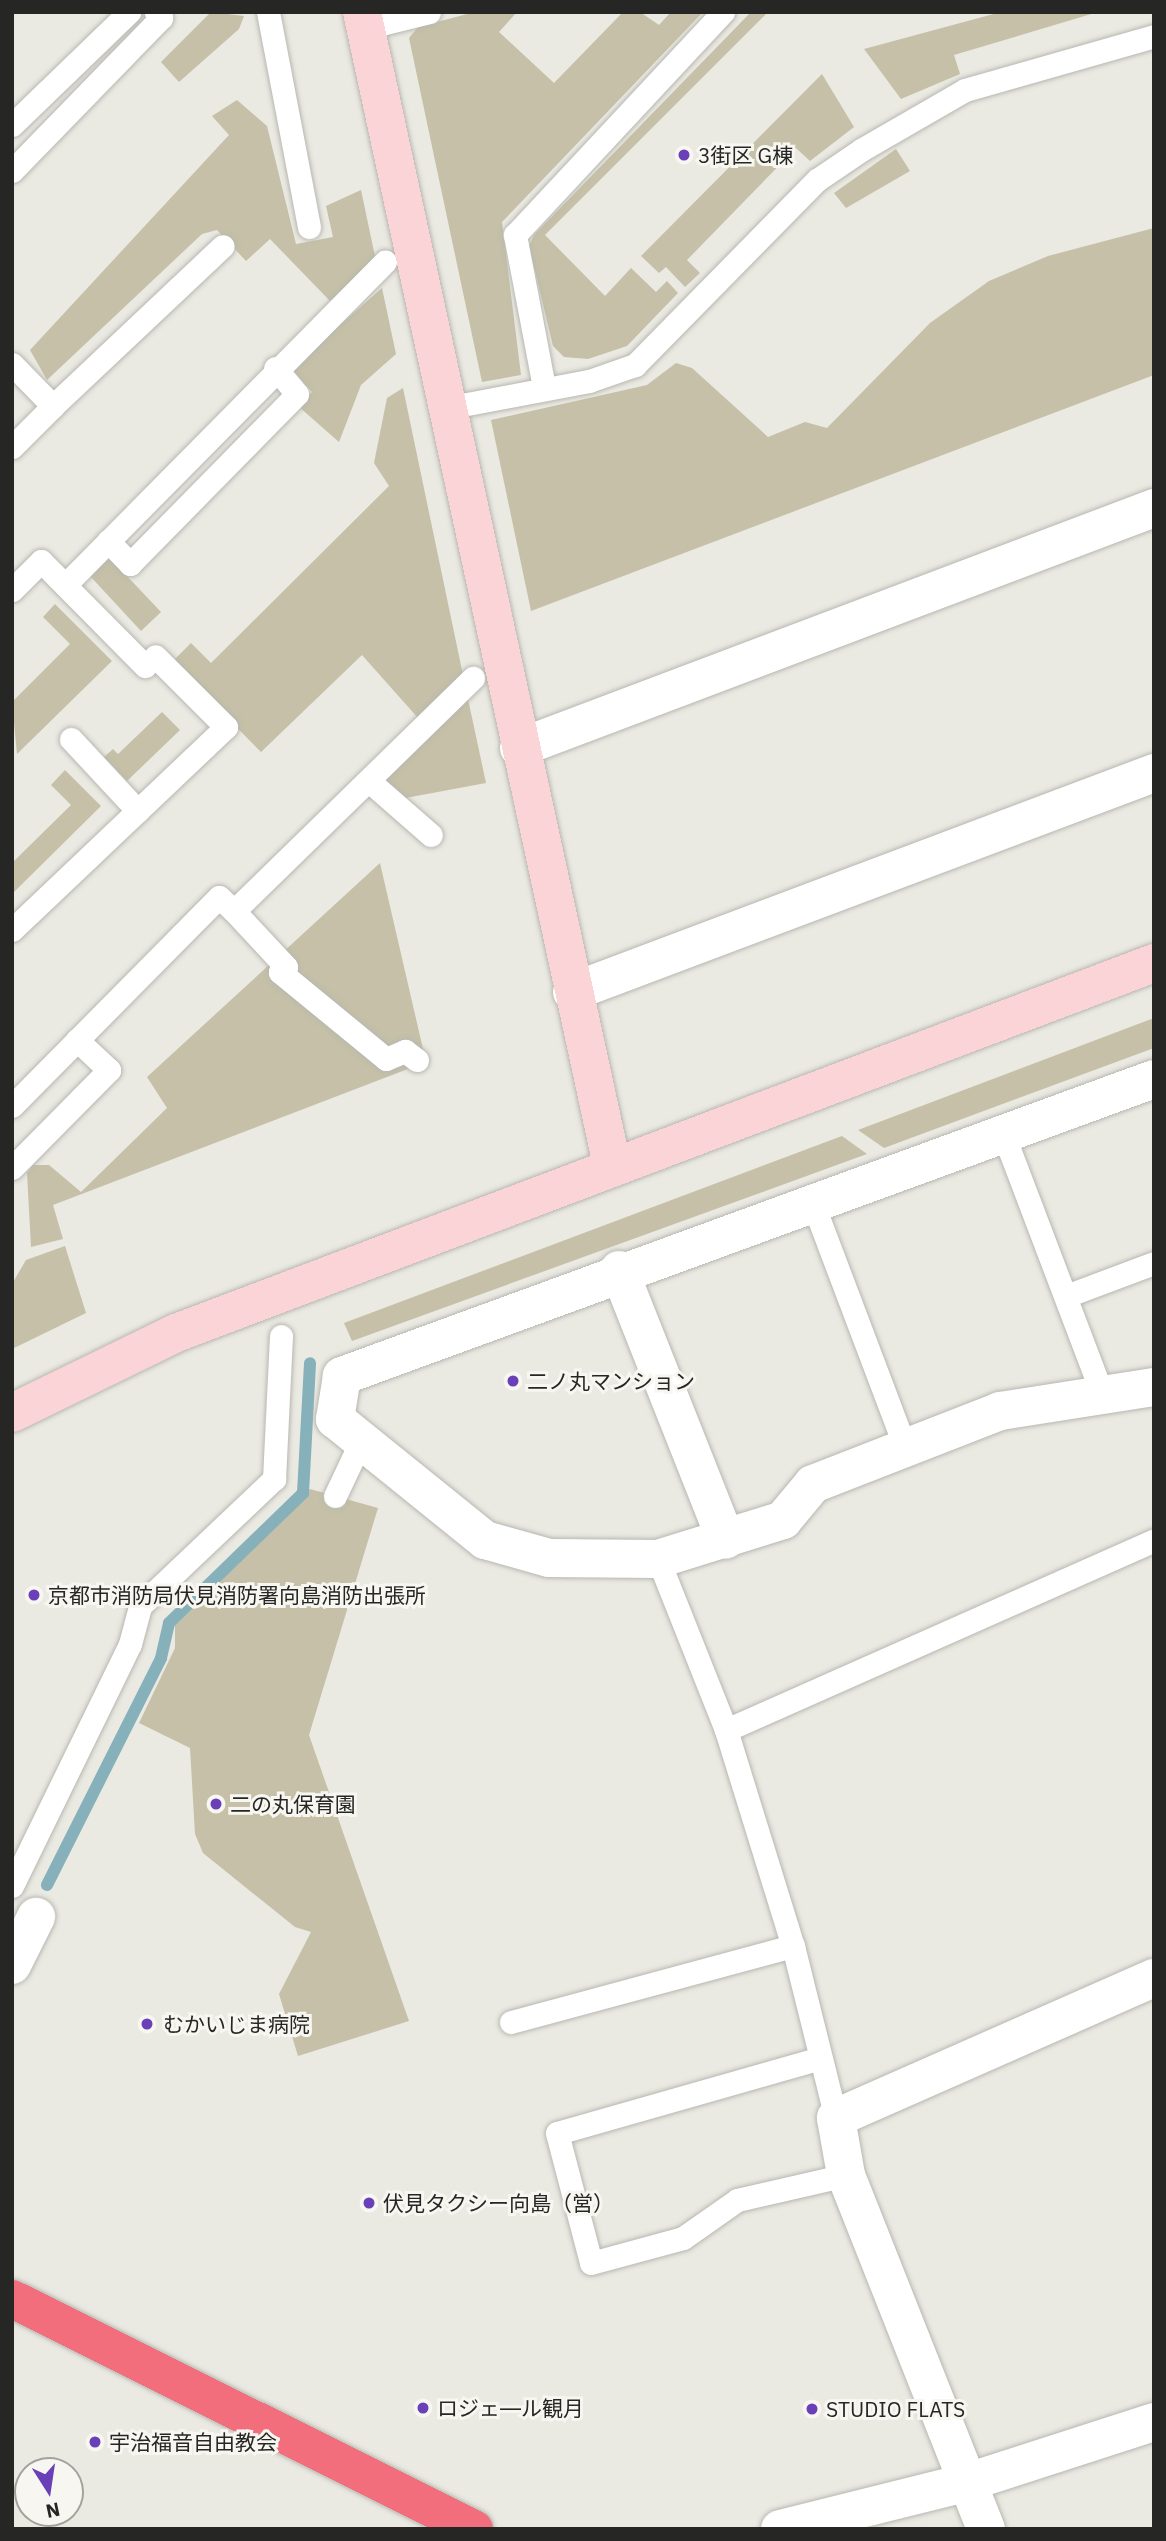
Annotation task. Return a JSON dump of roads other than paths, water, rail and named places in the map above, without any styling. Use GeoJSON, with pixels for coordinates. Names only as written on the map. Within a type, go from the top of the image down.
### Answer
{"type":"FeatureCollection","features":[{"type":"Feature","properties":{"kind":"highway"},"geometry":{"type":"LineString","coordinates":[[12,2299],[474,2529]]}},
{"type":"Feature","properties":{"kind":"street"},"geometry":{"type":"LineString","coordinates":[[363,20],[572,992],[612,1165]]}},
{"type":"Feature","properties":{"kind":"street"},"geometry":{"type":"LineString","coordinates":[[519,748],[1154,508]]}},
{"type":"Feature","properties":{"kind":"street"},"geometry":{"type":"LineString","coordinates":[[572,992],[1154,773]]}},
{"type":"Feature","properties":{"kind":"street"},"geometry":{"type":"LineString","coordinates":[[12,1413],[176,1333],[612,1165],[1154,963]]}},
{"type":"Feature","properties":{"kind":"street"},"geometry":{"type":"LineString","coordinates":[[1154,1079],[619,1270],[342,1376],[335,1419],[485,1539],[549,1558],[658,1559],[726,1540],[783,1520],[813,1484],[1000,1411],[1154,1387]]}},
{"type":"Feature","properties":{"kind":"street"},"geometry":{"type":"LineString","coordinates":[[619,1270],[726,1540]]}},
{"type":"Feature","properties":{"kind":"street"},"geometry":{"type":"LineString","coordinates":[[12,1965],[36,1917]]}},
{"type":"Feature","properties":{"kind":"street"},"geometry":{"type":"LineString","coordinates":[[986,2529],[846,2175],[836,2118],[1154,1978]]}},
{"type":"Feature","properties":{"kind":"street"},"geometry":{"type":"LineString","coordinates":[[780,2529],[968,2482],[1154,2422]]}},
{"type":"Feature","properties":{"kind":"lane"},"geometry":{"type":"LineString","coordinates":[[12,124],[129,12]]}},
{"type":"Feature","properties":{"kind":"lane"},"geometry":{"type":"LineString","coordinates":[[12,171],[161,18],[156,12]]}},
{"type":"Feature","properties":{"kind":"lane"},"geometry":{"type":"LineString","coordinates":[[268,12],[309,227]]}},
{"type":"Feature","properties":{"kind":"lane"},"geometry":{"type":"LineString","coordinates":[[363,20],[429,12]]}},
{"type":"Feature","properties":{"kind":"lane"},"geometry":{"type":"LineString","coordinates":[[544,387],[515,235],[723,12]]}},
{"type":"Feature","properties":{"kind":"lane"},"geometry":{"type":"LineString","coordinates":[[446,408],[635,365],[817,180],[923,110],[965,90],[1154,36]]}},
{"type":"Feature","properties":{"kind":"lane"},"geometry":{"type":"LineString","coordinates":[[12,447],[223,246]]}},
{"type":"Feature","properties":{"kind":"lane"},"geometry":{"type":"LineString","coordinates":[[65,585],[275,368],[385,262]]}},
{"type":"Feature","properties":{"kind":"lane"},"geometry":{"type":"LineString","coordinates":[[12,364],[53,406]]}},
{"type":"Feature","properties":{"kind":"lane"},"geometry":{"type":"LineString","coordinates":[[108,541],[130,564],[297,394],[275,368]]}},
{"type":"Feature","properties":{"kind":"lane"},"geometry":{"type":"LineString","coordinates":[[12,590],[41,561],[226,727],[12,930]]}},
{"type":"Feature","properties":{"kind":"lane"},"geometry":{"type":"LineString","coordinates":[[234,911],[473,678]]}},
{"type":"Feature","properties":{"kind":"lane"},"geometry":{"type":"LineString","coordinates":[[71,739],[138,811]]}},
{"type":"Feature","properties":{"kind":"lane"},"geometry":{"type":"LineString","coordinates":[[369,781],[431,835]]}},
{"type":"Feature","properties":{"kind":"lane"},"geometry":{"type":"LineString","coordinates":[[12,1106],[219,897],[286,967],[280,972],[386,1059],[405,1051],[417,1060]]}},
{"type":"Feature","properties":{"kind":"lane"},"geometry":{"type":"LineString","coordinates":[[12,1168],[109,1070],[77,1040]]}},
{"type":"Feature","properties":{"kind":"lane"},"geometry":{"type":"LineString","coordinates":[[1003,1133],[1102,1394]]}},
{"type":"Feature","properties":{"kind":"lane"},"geometry":{"type":"LineString","coordinates":[[812,1201],[905,1447]]}},
{"type":"Feature","properties":{"kind":"lane"},"geometry":{"type":"LineString","coordinates":[[1066,1296],[1154,1264]]}},
{"type":"Feature","properties":{"kind":"lane"},"geometry":{"type":"LineString","coordinates":[[12,1886],[130,1644],[140,1606],[274,1479],[281,1336]]}},
{"type":"Feature","properties":{"kind":"lane"},"geometry":{"type":"LineString","coordinates":[[335,1496],[362,1439]]}},
{"type":"Feature","properties":{"kind":"lane"},"geometry":{"type":"LineString","coordinates":[[726,1730],[1154,1541]]}},
{"type":"Feature","properties":{"kind":"lane"},"geometry":{"type":"LineString","coordinates":[[658,1559],[726,1730],[793,1946],[817,2059],[836,2118]]}},
{"type":"Feature","properties":{"kind":"lane"},"geometry":{"type":"LineString","coordinates":[[511,2022],[793,1946]]}},
{"type":"Feature","properties":{"kind":"lane"},"geometry":{"type":"LineString","coordinates":[[817,2059],[557,2133],[591,2263],[683,2238],[737,2200],[846,2175]]}},
{"type":"Feature","properties":{"kind":"waterway"},"geometry":{"type":"LineString","coordinates":[[47,1885],[161,1658],[169,1623],[303,1493],[310,1363]]}},
{"type":"Feature","properties":{"kind":"place","name":"3街区 G棟"},"geometry":{"type":"Point","coordinates":[684,155]}},
{"type":"Feature","properties":{"kind":"place","name":"二ノ丸マンション"},"geometry":{"type":"Point","coordinates":[513,1381]}},
{"type":"Feature","properties":{"kind":"place","name":"京都市消防局伏見消防署向島消防出張所"},"geometry":{"type":"Point","coordinates":[34,1595]}},
{"type":"Feature","properties":{"kind":"place","name":"二の丸保育園"},"geometry":{"type":"Point","coordinates":[216,1804]}},
{"type":"Feature","properties":{"kind":"place","name":"むかいじま病院"},"geometry":{"type":"Point","coordinates":[147,2024]}},
{"type":"Feature","properties":{"kind":"place","name":"伏見タクシー向島（営）"},"geometry":{"type":"Point","coordinates":[369,2203]}},
{"type":"Feature","properties":{"kind":"place","name":"ロジェ―ル観月"},"geometry":{"type":"Point","coordinates":[423,2408]}},
{"type":"Feature","properties":{"kind":"place","name":"STUDIO FLATS"},"geometry":{"type":"Point","coordinates":[812,2409]}},
{"type":"Feature","properties":{"kind":"place","name":"宇治福音自由教会"},"geometry":{"type":"Point","coordinates":[95,2442]}}]}
